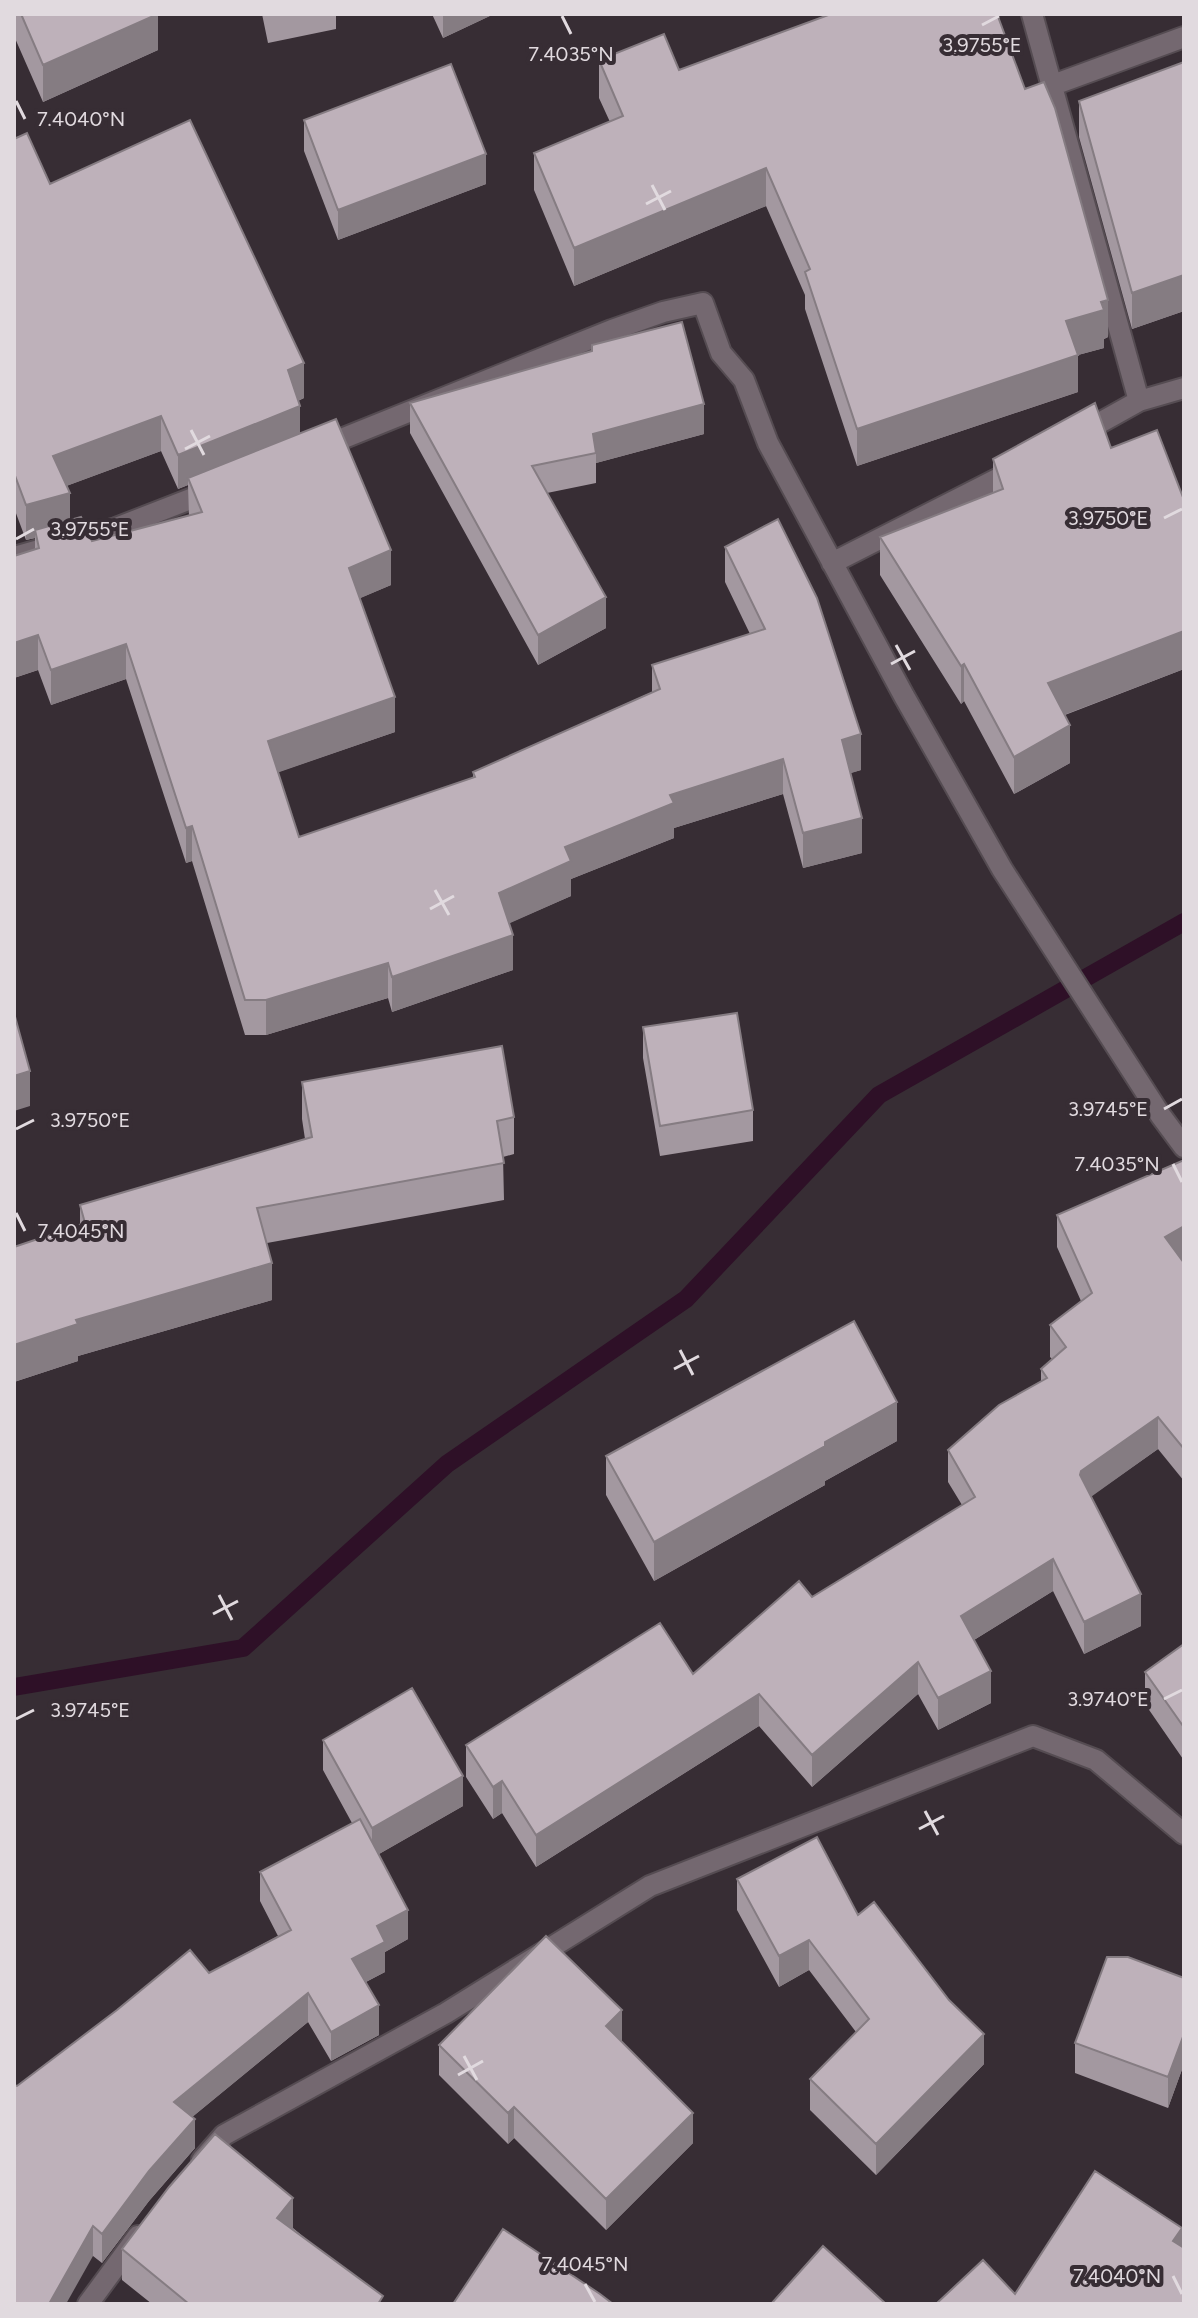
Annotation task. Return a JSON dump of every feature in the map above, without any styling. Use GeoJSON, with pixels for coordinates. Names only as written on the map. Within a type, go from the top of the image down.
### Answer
{"type":"FeatureCollection","features":[{"type":"Feature","properties":{"kind":"street"},"geometry":{"type":"LineString","coordinates":[[1032,14],[1139,401]]}},
{"type":"Feature","properties":{"kind":"street"},"geometry":{"type":"LineString","coordinates":[[1053,85],[1184,37]]}},
{"type":"Feature","properties":{"kind":"street"},"geometry":{"type":"LineString","coordinates":[[301,456],[612,330],[663,312],[703,303],[721,353],[744,380],[768,443],[1002,869],[1184,1147]]}},
{"type":"Feature","properties":{"kind":"street"},"geometry":{"type":"LineString","coordinates":[[1059,445],[1139,401],[1184,388]]}},
{"type":"Feature","properties":{"kind":"street"},"geometry":{"type":"LineString","coordinates":[[832,563],[1032,460]]}},
{"type":"Feature","properties":{"kind":"street"},"geometry":{"type":"LineString","coordinates":[[14,557],[116,528],[230,483]]}},
{"type":"Feature","properties":{"kind":"street"},"geometry":{"type":"LineString","coordinates":[[187,2177],[224,2135],[446,2013],[650,1886],[1033,1736],[1096,1760],[1184,1834]]}},
{"type":"Feature","properties":{"kind":"street"},"geometry":{"type":"LineString","coordinates":[[88,2304],[150,2220]]}},
{"type":"Feature","properties":{"kind":"building"},"geometry":{"type":"Polygon","coordinates":[[[21,14],[158,14],[43,65],[21,14]]]}},
{"type":"Feature","properties":{"kind":"building"},"geometry":{"type":"Polygon","coordinates":[[[831,14],[997,14],[1025,89],[1044,82],[1055,108],[1108,300],[1101,302],[1104,310],[1066,321],[1078,355],[857,429],[805,272],[810,269],[766,168],[574,248],[534,153],[623,116],[599,60],[664,34],[679,70],[831,14]]]}},
{"type":"Feature","properties":{"kind":"building"},"geometry":{"type":"Polygon","coordinates":[[[1184,62],[1184,275],[1132,293],[1079,101],[1184,62]]]}},
{"type":"Feature","properties":{"kind":"building"},"geometry":{"type":"Polygon","coordinates":[[[451,64],[486,154],[338,210],[304,120],[451,64]]]}},
{"type":"Feature","properties":{"kind":"building"},"geometry":{"type":"Polygon","coordinates":[[[190,120],[304,363],[288,370],[300,406],[178,455],[161,416],[53,456],[70,493],[26,505],[14,473],[14,139],[27,133],[50,184],[190,120]]]}},
{"type":"Feature","properties":{"kind":"building"},"geometry":{"type":"Polygon","coordinates":[[[682,322],[704,404],[593,434],[596,453],[532,466],[606,597],[538,635],[410,403],[592,351],[592,345],[682,322]]]}},
{"type":"Feature","properties":{"kind":"building"},"geometry":{"type":"Polygon","coordinates":[[[1095,403],[1111,448],[1157,430],[1184,500],[1184,631],[1048,683],[1070,725],[1014,757],[964,664],[961,666],[880,537],[1003,489],[993,459],[1095,403]]]}},
{"type":"Feature","properties":{"kind":"building"},"geometry":{"type":"Polygon","coordinates":[[[336,419],[391,550],[349,568],[395,697],[268,741],[299,837],[475,777],[473,772],[660,689],[652,665],[765,629],[725,547],[778,519],[817,598],[861,734],[842,740],[862,818],[803,833],[783,759],[670,795],[674,803],[565,847],[571,861],[499,893],[513,935],[392,977],[388,963],[266,1000],[245,1000],[192,826],[186,828],[126,644],[51,670],[38,635],[14,643],[14,556],[39,548],[35,530],[81,517],[92,541],[202,512],[188,478],[336,419]]]}},
{"type":"Feature","properties":{"kind":"building"},"geometry":{"type":"Polygon","coordinates":[[[14,1013],[30,1071],[14,1076],[14,1013]]]}},
{"type":"Feature","properties":{"kind":"building"},"geometry":{"type":"Polygon","coordinates":[[[737,1013],[753,1110],[660,1126],[643,1027],[737,1013]]]}},
{"type":"Feature","properties":{"kind":"building"},"geometry":{"type":"Polygon","coordinates":[[[502,1046],[514,1117],[497,1121],[504,1163],[257,1208],[272,1263],[76,1320],[78,1324],[14,1345],[14,1247],[85,1223],[80,1205],[312,1137],[302,1082],[502,1046]]]}},
{"type":"Feature","properties":{"kind":"building"},"geometry":{"type":"Polygon","coordinates":[[[1184,1160],[1184,1226],[1165,1237],[1184,1263],[1184,1449],[1158,1417],[1081,1471],[1080,1475],[1141,1594],[1084,1622],[1053,1559],[961,1616],[991,1671],[938,1698],[918,1662],[812,1755],[759,1694],[536,1835],[502,1781],[493,1787],[466,1745],[660,1623],[693,1674],[799,1581],[812,1597],[975,1497],[948,1450],[999,1405],[1047,1378],[1041,1369],[1066,1347],[1050,1325],[1092,1293],[1057,1215],[1184,1160]]]}},
{"type":"Feature","properties":{"kind":"building"},"geometry":{"type":"Polygon","coordinates":[[[854,1321],[897,1402],[654,1542],[606,1456],[854,1321]]]}},
{"type":"Feature","properties":{"kind":"building"},"geometry":{"type":"Polygon","coordinates":[[[1184,1644],[1184,1726],[1183,1726],[1145,1672],[1184,1644]]]}},
{"type":"Feature","properties":{"kind":"building"},"geometry":{"type":"Polygon","coordinates":[[[412,1688],[463,1776],[372,1828],[323,1740],[412,1688]]]}},
{"type":"Feature","properties":{"kind":"building"},"geometry":{"type":"Polygon","coordinates":[[[360,1819],[408,1910],[377,1926],[385,1942],[352,1959],[379,2005],[331,2032],[308,1993],[174,2102],[195,2119],[149,2171],[102,2234],[93,2226],[49,2304],[14,2304],[14,2085],[17,2086],[117,2010],[190,1950],[209,1973],[291,1930],[260,1872],[360,1819]]]}},
{"type":"Feature","properties":{"kind":"building"},"geometry":{"type":"Polygon","coordinates":[[[817,1837],[858,1915],[874,1902],[949,2000],[984,2034],[876,2144],[810,2079],[869,2019],[809,1940],[779,1956],[737,1879],[817,1837]]]}},
{"type":"Feature","properties":{"kind":"building"},"geometry":{"type":"Polygon","coordinates":[[[546,1936],[622,2010],[606,2026],[693,2113],[606,2199],[514,2107],[508,2113],[439,2045],[546,1936]]]}},
{"type":"Feature","properties":{"kind":"building"},"geometry":{"type":"Polygon","coordinates":[[[1107,1957],[1128,1957],[1184,1978],[1184,2034],[1168,2077],[1075,2043],[1107,1957]]]}},
{"type":"Feature","properties":{"kind":"building"},"geometry":{"type":"Polygon","coordinates":[[[215,2134],[293,2198],[277,2218],[383,2296],[378,2304],[189,2304],[122,2249],[169,2187],[215,2134]]]}},
{"type":"Feature","properties":{"kind":"building"},"geometry":{"type":"Polygon","coordinates":[[[1095,2171],[1182,2228],[1173,2241],[1184,2248],[1184,2304],[936,2304],[983,2260],[1015,2294],[1095,2171]]]}},
{"type":"Feature","properties":{"kind":"building"},"geometry":{"type":"Polygon","coordinates":[[[503,2229],[600,2294],[613,2304],[453,2304],[503,2229]]]}},
{"type":"Feature","properties":{"kind":"building"},"geometry":{"type":"Polygon","coordinates":[[[823,2246],[886,2304],[771,2304],[823,2246]]]}},
{"type":"Feature","properties":{"kind":"waterway"},"geometry":{"type":"LineString","coordinates":[[14,1687],[243,1648],[447,1464],[686,1299],[879,1095],[1184,922]]}}]}
